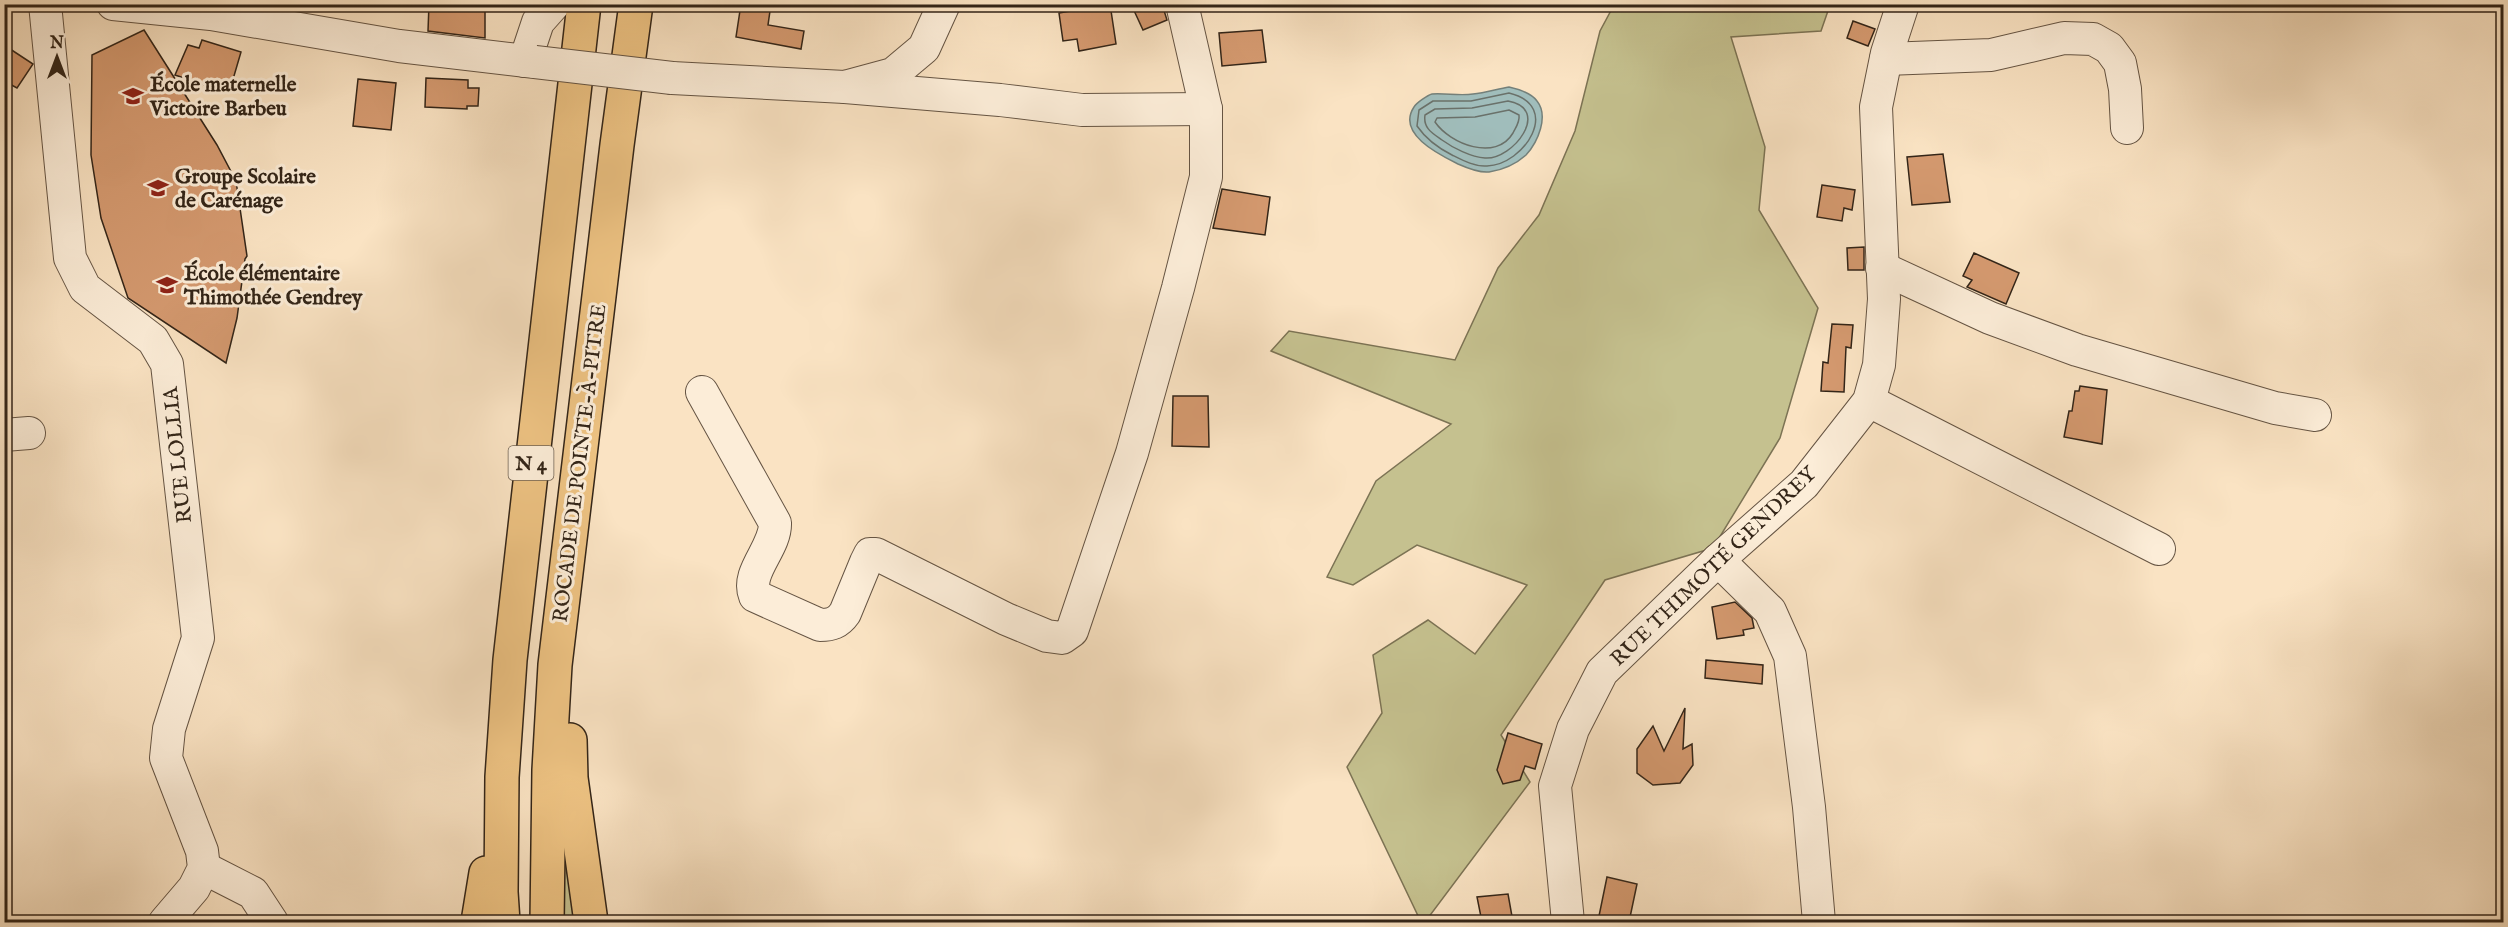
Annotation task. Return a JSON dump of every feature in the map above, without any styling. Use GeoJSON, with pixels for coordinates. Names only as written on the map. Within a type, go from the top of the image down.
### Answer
{"type":"FeatureCollection","features":[{"type":"Feature","properties":{"kind":"highway","name":"N 4"},"geometry":{"type":"LineString","coordinates":[[503,922],[502,777],[510,660],[585,4]]}},
{"type":"Feature","properties":{"kind":"highway","name":"ROCADE DE POINTE-À-PITRE"},"geometry":{"type":"LineString","coordinates":[[547,922],[549,770],[555,665],[636,4]]}},
{"type":"Feature","properties":{"kind":"highway"},"geometry":{"type":"LineString","coordinates":[[575,506],[567,630],[571,778],[591,922]]}},
{"type":"Feature","properties":{"kind":"highway"},"geometry":{"type":"LineString","coordinates":[[478,922],[502,777]]}},
{"type":"Feature","properties":{"kind":"street","name":"RUE LOLLIA"},"geometry":{"type":"LineString","coordinates":[[45,4],[70,258],[85,288],[153,340],[167,364],[198,638],[169,729],[166,758],[202,850],[204,868]]}},
{"type":"Feature","properties":{"kind":"street"},"geometry":{"type":"LineString","coordinates":[[113,4],[211,14],[399,46],[672,78],[845,87],[1000,100],[1082,110],[1206,109]]}},
{"type":"Feature","properties":{"kind":"street"},"geometry":{"type":"LineString","coordinates":[[530,61],[538,22],[554,4]]}},
{"type":"Feature","properties":{"kind":"street"},"geometry":{"type":"LineString","coordinates":[[845,87],[893,74],[924,48],[944,4]]}},
{"type":"Feature","properties":{"kind":"street"},"geometry":{"type":"LineString","coordinates":[[702,392],[775,523],[771,544],[755,576],[753,590],[755,596],[820,625],[830,625],[840,620],[845,613],[870,554],[876,554],[1006,619],[1047,636],[1062,638],[1072,631],[1132,453],[1206,177],[1206,109],[1182,4]]}},
{"type":"Feature","properties":{"kind":"street","name":"RUE THIMOTÉ GENDREY"},"geometry":{"type":"LineString","coordinates":[[1568,922],[1555,786],[1573,729],[1602,672],[1718,560],[1804,484],[1869,402],[1879,365],[1884,299],[1876,107],[1886,59],[1903,4]]}},
{"type":"Feature","properties":{"kind":"street"},"geometry":{"type":"LineString","coordinates":[[1886,59],[1991,56],[2064,38],[2093,39],[2109,48],[2120,63],[2125,89],[2127,128]]}},
{"type":"Feature","properties":{"kind":"street"},"geometry":{"type":"LineString","coordinates":[[1882,268],[1990,318],[2066,346],[2275,408],[2315,415]]}},
{"type":"Feature","properties":{"kind":"street"},"geometry":{"type":"LineString","coordinates":[[1869,402],[2159,549]]}},
{"type":"Feature","properties":{"kind":"street"},"geometry":{"type":"LineString","coordinates":[[1718,560],[1770,611],[1790,656],[1809,807],[1819,922]]}},
{"type":"Feature","properties":{"kind":"street"},"geometry":{"type":"LineString","coordinates":[[165,922],[194,888],[204,868],[253,893],[272,922]]}},
{"type":"Feature","properties":{"kind":"shaded area"},"geometry":{"type":"Polygon","coordinates":[[[1614,5],[1830,5],[1821,31],[1731,37],[1765,147],[1759,210],[1818,308],[1780,438],[1713,548],[1605,580],[1501,735],[1530,782],[1425,922],[1421,922],[1347,767],[1382,713],[1373,655],[1428,620],[1475,654],[1527,585],[1417,545],[1353,585],[1327,577],[1376,481],[1451,424],[1271,351],[1289,331],[1455,360],[1498,268],[1539,215],[1575,131],[1600,31],[1614,5]]]}},
{"type":"Feature","properties":{"kind":"shaded area"},"geometry":{"type":"Polygon","coordinates":[[[562,804],[584,922],[563,922],[562,804]]]}},
{"type":"Feature","properties":{"kind":"water"},"geometry":{"type":"Polygon","coordinates":[[[1509,87],[1534,98],[1542,114],[1538,136],[1526,155],[1518,161],[1494,171],[1473,170],[1431,149],[1415,135],[1410,117],[1414,107],[1430,95],[1468,95],[1509,87]]]}},
{"type":"Feature","properties":{"kind":"building"},"geometry":{"type":"Polygon","coordinates":[[[429,4],[485,7],[485,38],[428,31],[429,4]]]}},
{"type":"Feature","properties":{"kind":"building"},"geometry":{"type":"Polygon","coordinates":[[[741,4],[771,4],[768,25],[804,31],[801,49],[736,37],[741,4]]]}},
{"type":"Feature","properties":{"kind":"building"},"geometry":{"type":"Polygon","coordinates":[[[1110,4],[1116,44],[1079,51],[1077,39],[1063,41],[1059,13],[1110,4]]]}},
{"type":"Feature","properties":{"kind":"building"},"geometry":{"type":"Polygon","coordinates":[[[1131,4],[1162,4],[1167,20],[1143,30],[1131,4]]]}},
{"type":"Feature","properties":{"kind":"building"},"geometry":{"type":"Polygon","coordinates":[[[1853,21],[1875,29],[1868,46],[1847,38],[1853,21]]]}},
{"type":"Feature","properties":{"kind":"building","name":"Groupe Scolaire de Carénage"},"geometry":{"type":"Polygon","coordinates":[[[144,30],[217,145],[236,181],[247,256],[237,318],[226,363],[128,298],[101,218],[91,155],[92,55],[144,30]]]}},
{"type":"Feature","properties":{"kind":"building"},"geometry":{"type":"Polygon","coordinates":[[[1262,30],[1266,62],[1222,66],[1219,33],[1262,30]]]}},
{"type":"Feature","properties":{"kind":"building"},"geometry":{"type":"Polygon","coordinates":[[[202,40],[241,52],[229,93],[175,75],[188,45],[199,48],[202,40]]]}},
{"type":"Feature","properties":{"kind":"building"},"geometry":{"type":"Polygon","coordinates":[[[4,45],[33,64],[17,88],[4,81],[4,45]]]}},
{"type":"Feature","properties":{"kind":"building"},"geometry":{"type":"Polygon","coordinates":[[[426,78],[468,80],[468,88],[479,88],[478,106],[467,106],[467,109],[425,107],[426,78]]]}},
{"type":"Feature","properties":{"kind":"building"},"geometry":{"type":"Polygon","coordinates":[[[358,79],[396,83],[391,130],[353,126],[358,79]]]}},
{"type":"Feature","properties":{"kind":"building"},"geometry":{"type":"Polygon","coordinates":[[[1943,154],[1950,202],[1912,205],[1907,157],[1943,154]]]}},
{"type":"Feature","properties":{"kind":"building"},"geometry":{"type":"Polygon","coordinates":[[[1822,185],[1855,190],[1852,210],[1844,208],[1842,221],[1817,217],[1822,185]]]}},
{"type":"Feature","properties":{"kind":"building"},"geometry":{"type":"Polygon","coordinates":[[[1222,189],[1270,197],[1265,235],[1213,228],[1222,189]]]}},
{"type":"Feature","properties":{"kind":"building"},"geometry":{"type":"Polygon","coordinates":[[[1864,247],[1864,270],[1848,270],[1847,248],[1864,247]]]}},
{"type":"Feature","properties":{"kind":"building"},"geometry":{"type":"Polygon","coordinates":[[[1974,253],[2019,273],[2006,304],[1967,287],[1972,280],[1963,276],[1974,253]]]}},
{"type":"Feature","properties":{"kind":"building"},"geometry":{"type":"Polygon","coordinates":[[[1832,324],[1853,325],[1851,348],[1846,347],[1844,392],[1821,391],[1823,362],[1828,363],[1832,324]]]}},
{"type":"Feature","properties":{"kind":"building"},"geometry":{"type":"Polygon","coordinates":[[[2080,386],[2107,390],[2102,444],[2064,437],[2075,391],[2079,391],[2080,386]]]}},
{"type":"Feature","properties":{"kind":"building"},"geometry":{"type":"Polygon","coordinates":[[[1173,396],[1208,396],[1209,447],[1172,446],[1173,396]]]}},
{"type":"Feature","properties":{"kind":"building"},"geometry":{"type":"Polygon","coordinates":[[[1735,602],[1752,618],[1754,628],[1743,630],[1744,635],[1717,639],[1712,607],[1735,602]]]}},
{"type":"Feature","properties":{"kind":"building"},"geometry":{"type":"Polygon","coordinates":[[[1706,660],[1763,665],[1762,684],[1705,678],[1706,660]]]}},
{"type":"Feature","properties":{"kind":"building"},"geometry":{"type":"Polygon","coordinates":[[[1685,708],[1683,749],[1692,744],[1693,765],[1680,783],[1653,785],[1637,773],[1637,749],[1653,726],[1664,751],[1685,708]]]}},
{"type":"Feature","properties":{"kind":"building"},"geometry":{"type":"Polygon","coordinates":[[[1508,733],[1542,744],[1535,769],[1525,766],[1520,780],[1503,784],[1497,770],[1508,733]]]}},
{"type":"Feature","properties":{"kind":"building"},"geometry":{"type":"Polygon","coordinates":[[[1607,877],[1637,884],[1629,922],[1599,916],[1607,877]]]}},
{"type":"Feature","properties":{"kind":"building"},"geometry":{"type":"Polygon","coordinates":[[[1508,894],[1513,922],[1482,922],[1477,897],[1508,894]]]}},
{"type":"Feature","properties":{"kind":"place","name":"École maternelle Victoire Barbeu"},"geometry":{"type":"Point","coordinates":[133,96]}},
{"type":"Feature","properties":{"kind":"place","name":"Groupe Scolaire de Carénage"},"geometry":{"type":"Point","coordinates":[158,188]}},
{"type":"Feature","properties":{"kind":"place","name":"École élémentaire Thimothée Gendrey"},"geometry":{"type":"Point","coordinates":[167,285]}}]}
